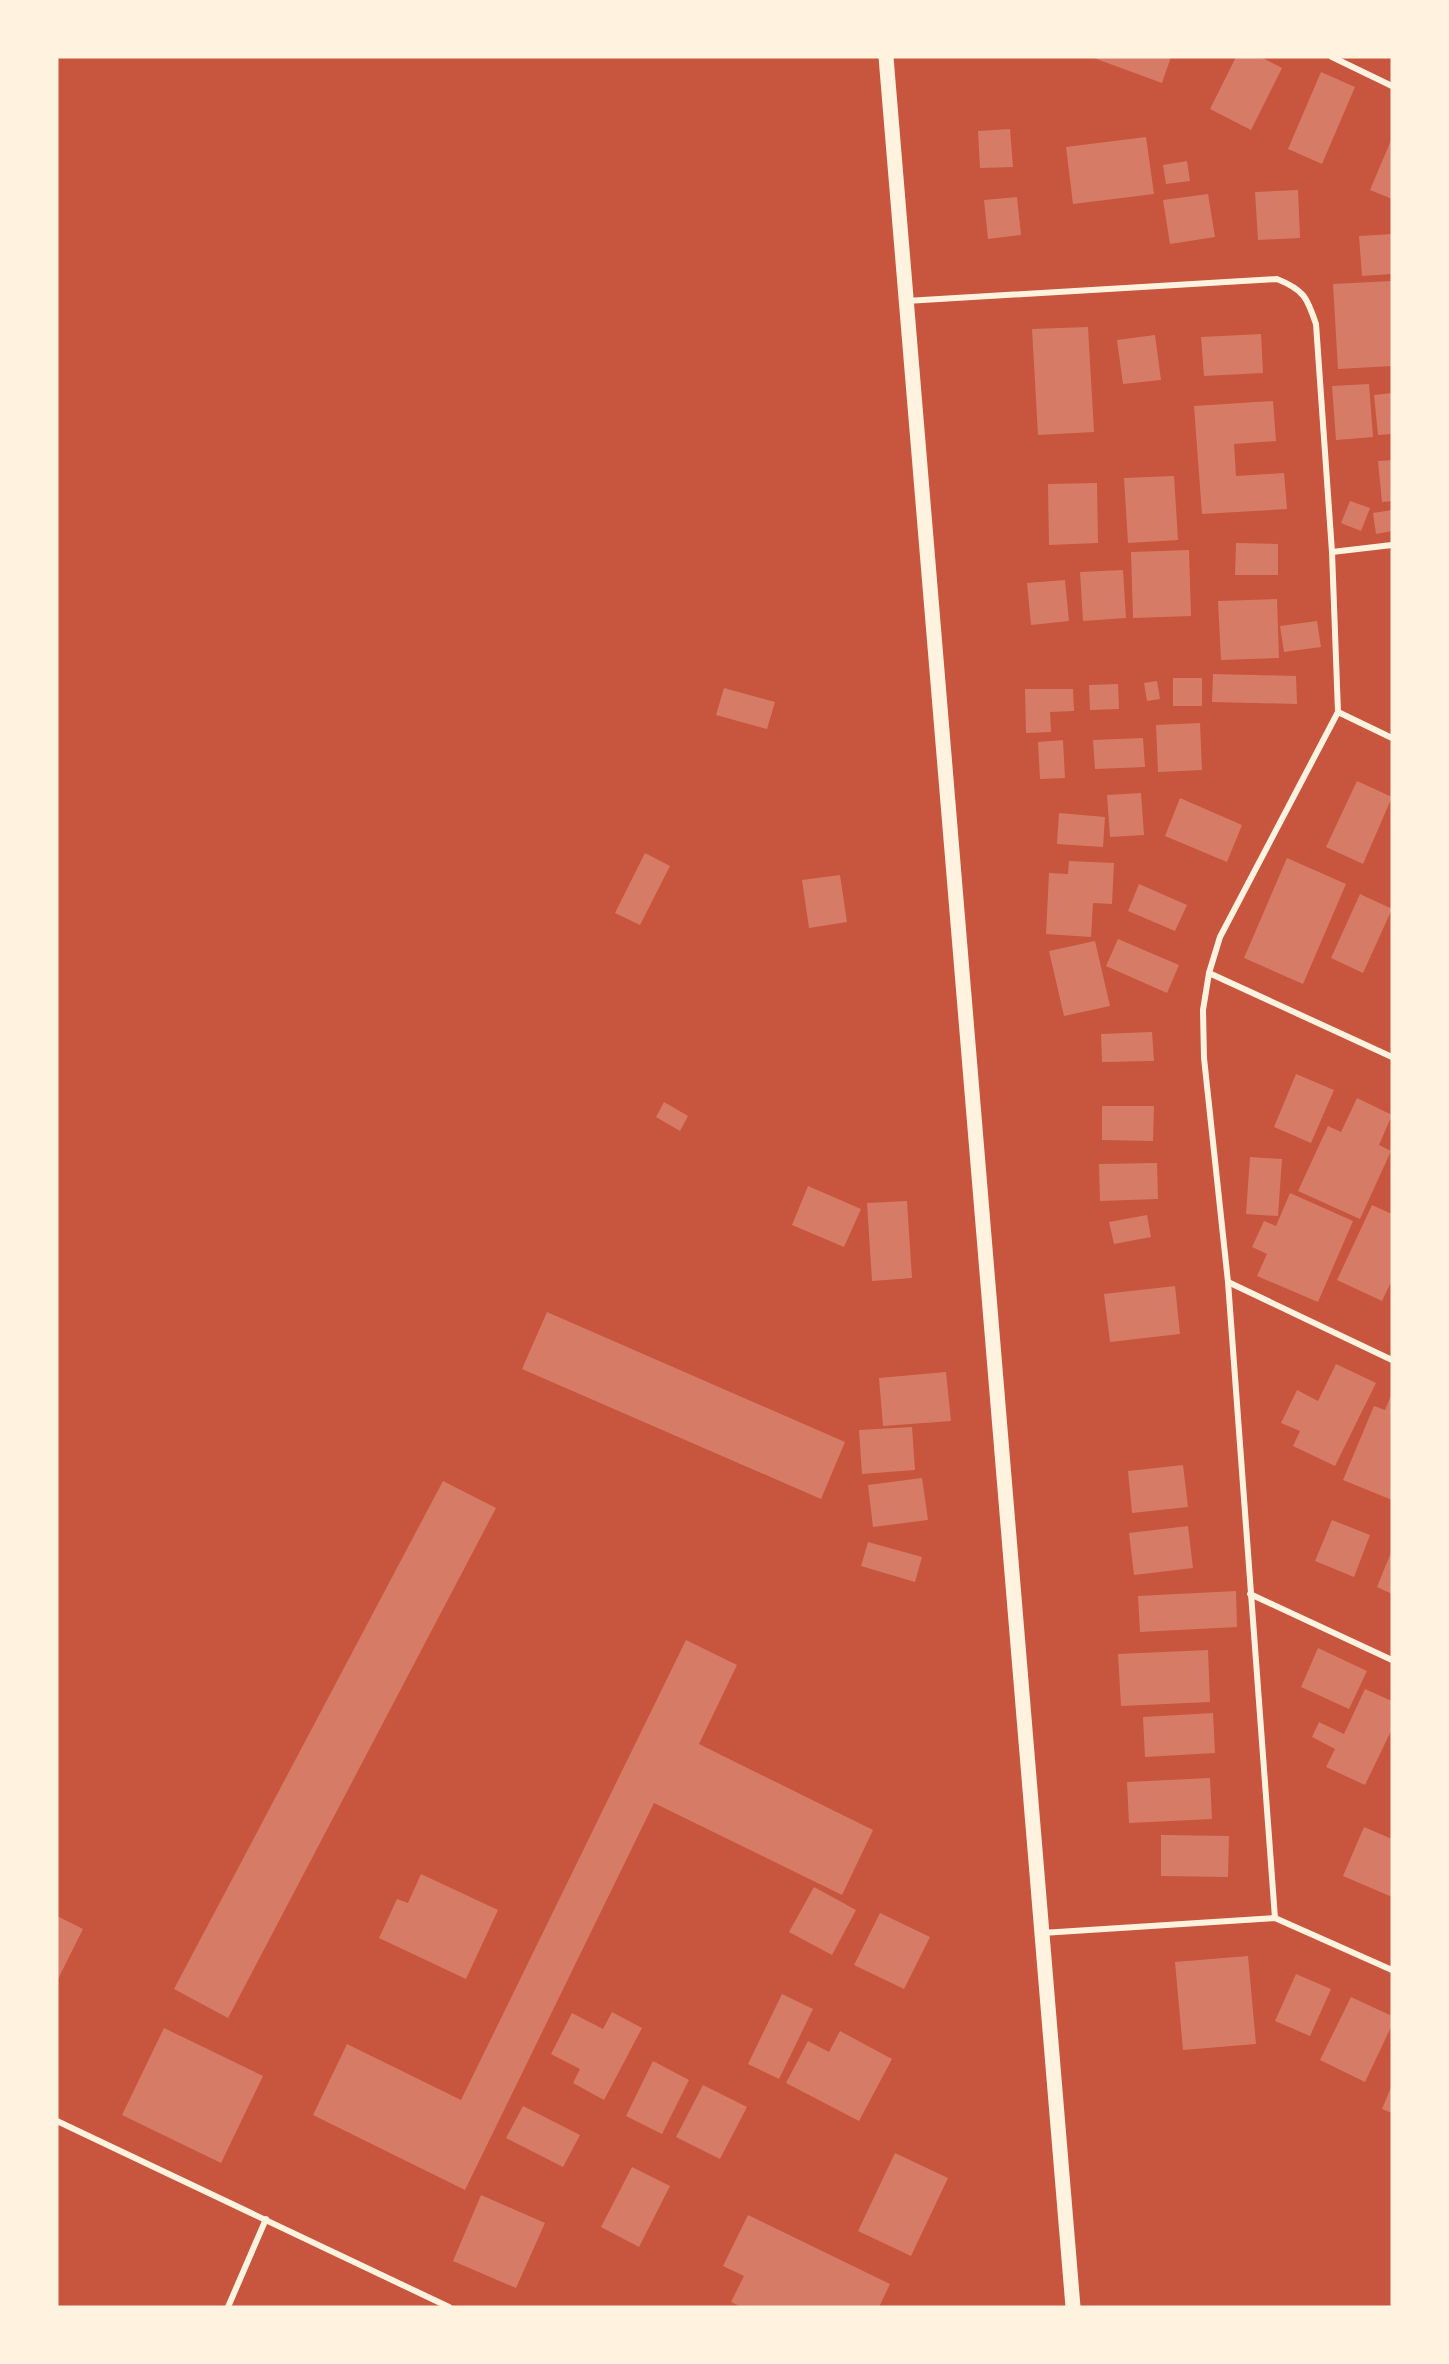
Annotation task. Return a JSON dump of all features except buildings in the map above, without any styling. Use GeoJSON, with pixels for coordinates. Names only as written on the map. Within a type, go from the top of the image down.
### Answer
{"type":"FeatureCollection","features":[{"type":"Feature","properties":{"kind":"main road"},"geometry":{"type":"LineString","coordinates":[[886,57],[1072,2307]]}},
{"type":"Feature","properties":{"kind":"street"},"geometry":{"type":"LineString","coordinates":[[1332,57],[1392,86]]}},
{"type":"Feature","properties":{"kind":"street"},"geometry":{"type":"LineString","coordinates":[[905,301],[1277,279],[1296,286],[1309,303],[1316,324],[1332,552],[1338,712],[1234,906],[1220,937],[1209,973],[1203,1010],[1204,1058],[1228,1282],[1275,1917]]}},
{"type":"Feature","properties":{"kind":"street"},"geometry":{"type":"LineString","coordinates":[[1332,552],[1392,545]]}},
{"type":"Feature","properties":{"kind":"street"},"geometry":{"type":"LineString","coordinates":[[1338,712],[1392,738]]}},
{"type":"Feature","properties":{"kind":"street"},"geometry":{"type":"LineString","coordinates":[[1209,973],[1392,1057]]}},
{"type":"Feature","properties":{"kind":"street"},"geometry":{"type":"LineString","coordinates":[[1228,1282],[1392,1360]]}},
{"type":"Feature","properties":{"kind":"street"},"geometry":{"type":"LineString","coordinates":[[1251,1593],[1392,1660]]}},
{"type":"Feature","properties":{"kind":"street"},"geometry":{"type":"LineString","coordinates":[[1041,1933],[1275,1917],[1392,1970]]}},
{"type":"Feature","properties":{"kind":"street"},"geometry":{"type":"LineString","coordinates":[[57,2121],[449,2307]]}},
{"type":"Feature","properties":{"kind":"street"},"geometry":{"type":"LineString","coordinates":[[228,2307],[266,2219]]}}]}
